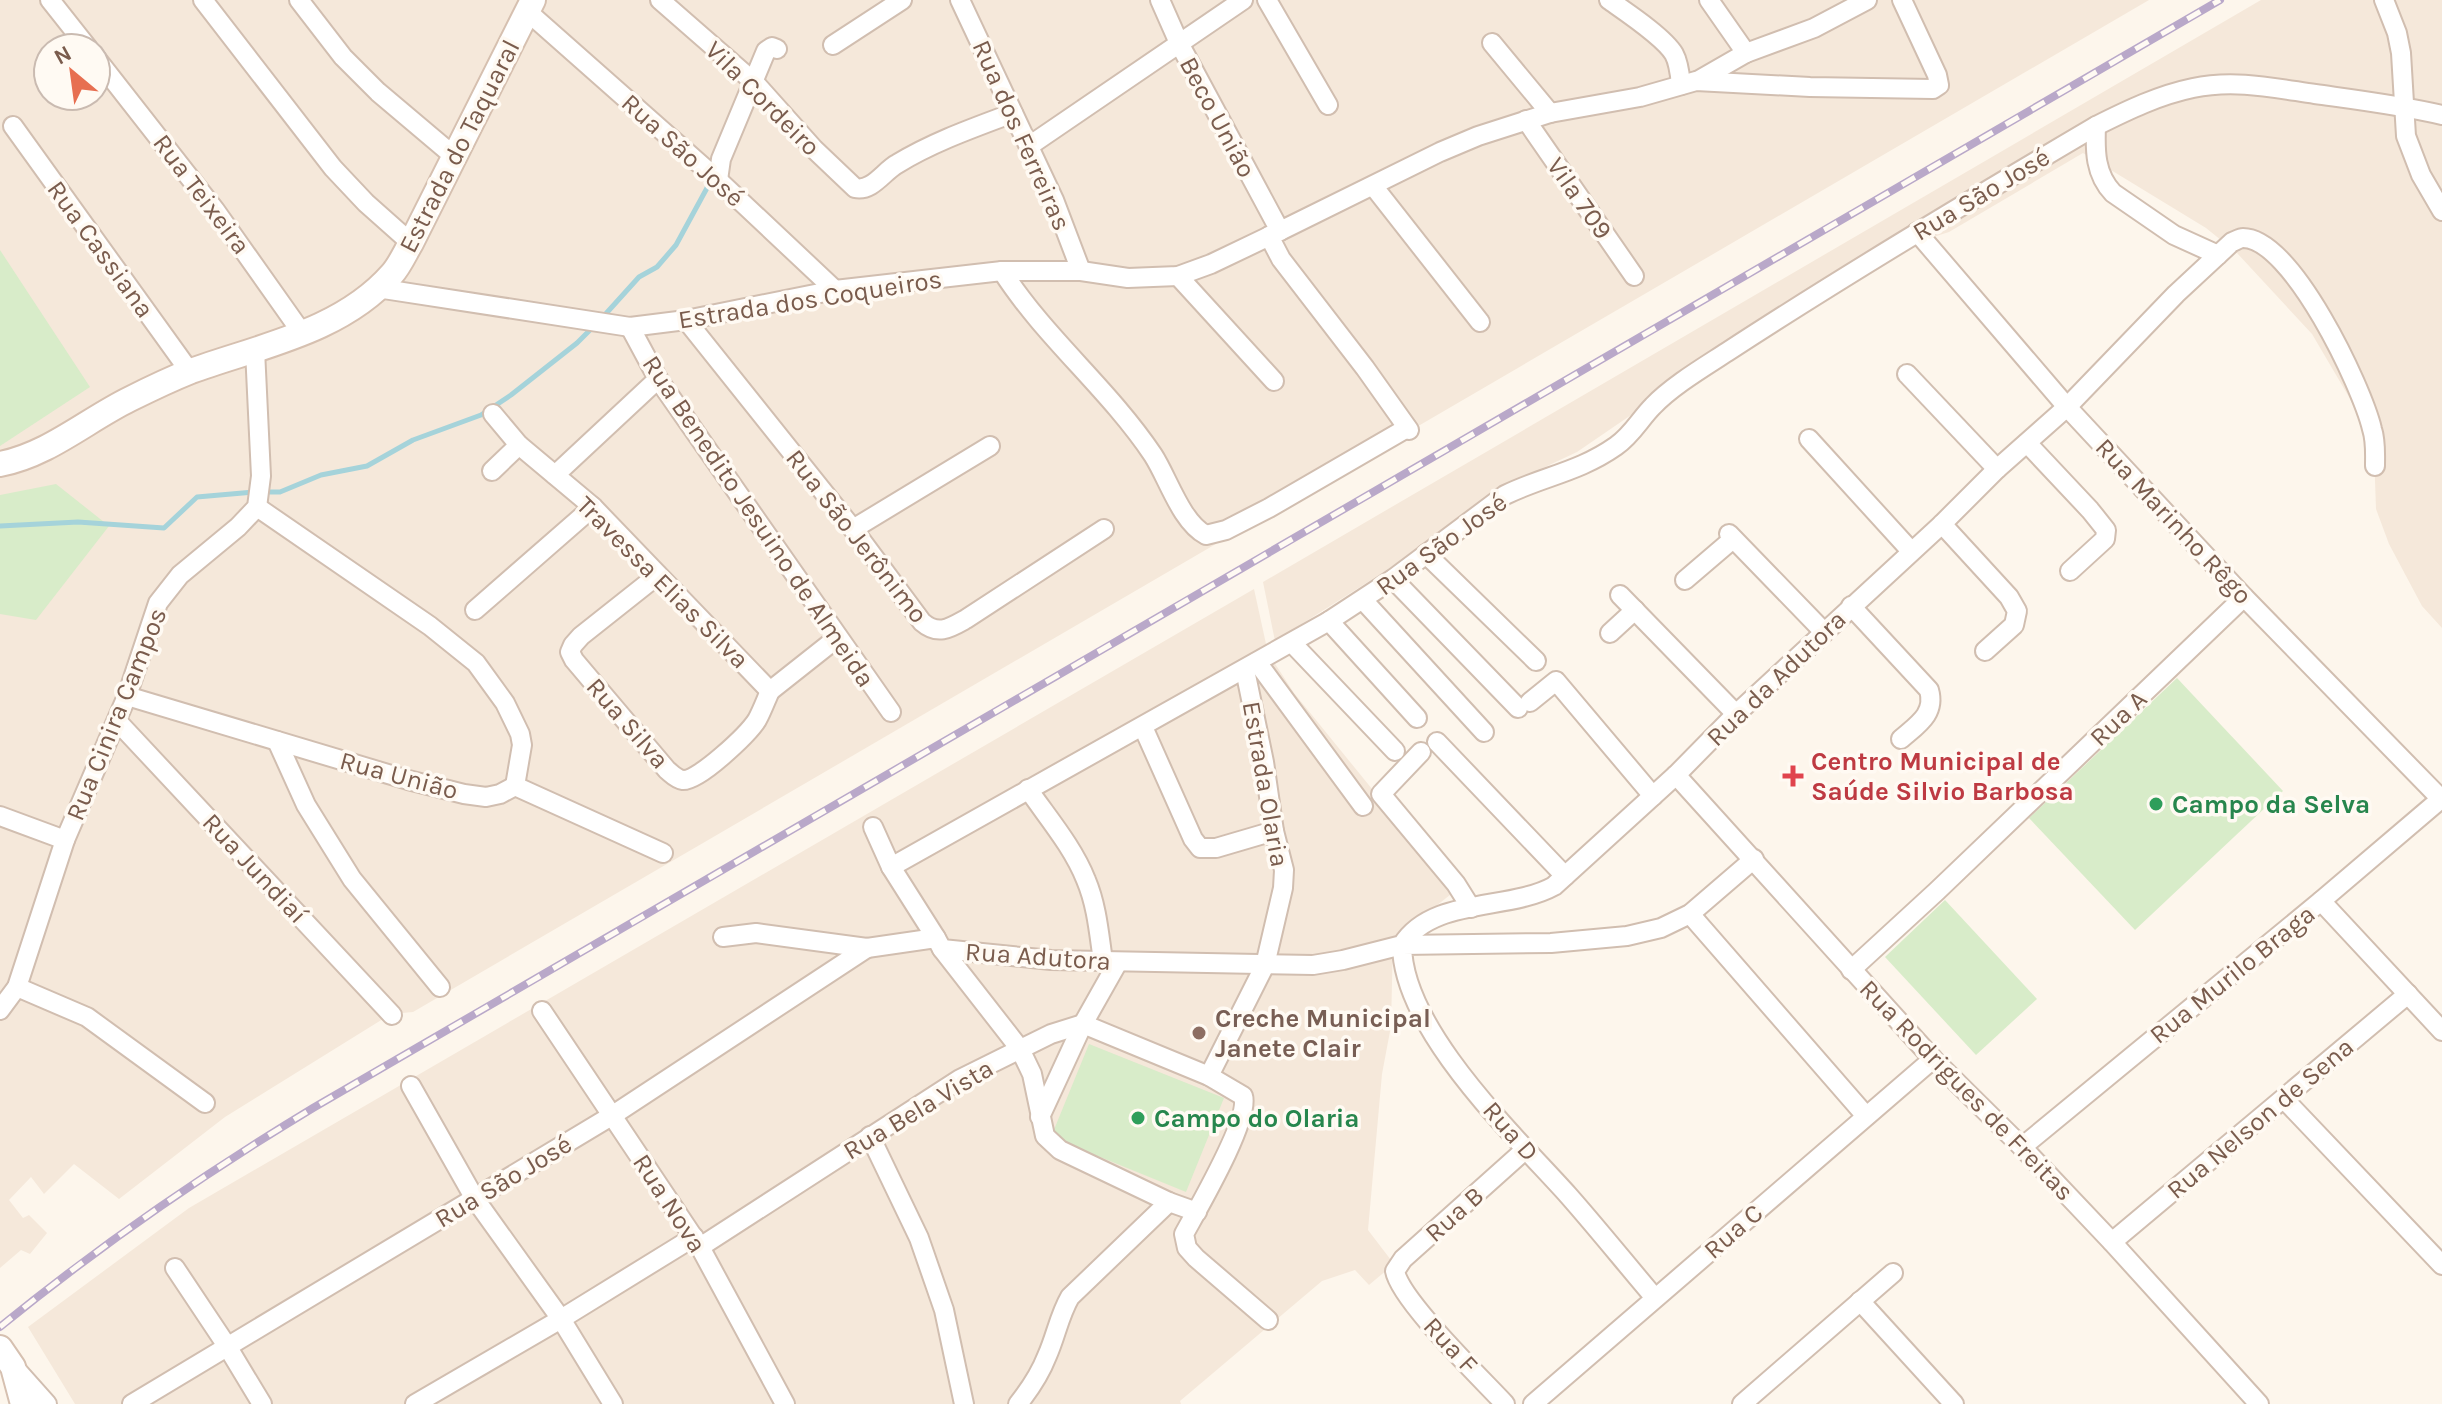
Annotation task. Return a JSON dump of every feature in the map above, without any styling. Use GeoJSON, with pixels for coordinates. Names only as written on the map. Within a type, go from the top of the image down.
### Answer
{"type":"FeatureCollection","features":[{"type":"Feature","properties":{"kind":"street"},"geometry":{"type":"LineString","coordinates":[[50,0],[75,32]]}},
{"type":"Feature","properties":{"kind":"street"},"geometry":{"type":"LineString","coordinates":[[203,0],[333,168],[411,243]]}},
{"type":"Feature","properties":{"kind":"street"},"geometry":{"type":"LineString","coordinates":[[299,0],[352,66],[455,157]]}},
{"type":"Feature","properties":{"kind":"street","name":"Vila Cordeiro"},"geometry":{"type":"LineString","coordinates":[[660,0],[755,83],[849,184],[861,190],[893,166],[932,145],[1013,113]]}},
{"type":"Feature","properties":{"kind":"street"},"geometry":{"type":"LineString","coordinates":[[833,45],[902,0]]}},
{"type":"Feature","properties":{"kind":"street","name":"Rua dos Ferreiras"},"geometry":{"type":"LineString","coordinates":[[960,0],[1054,200],[1081,271]]}},
{"type":"Feature","properties":{"kind":"street","name":"Beco União"},"geometry":{"type":"LineString","coordinates":[[1002,271],[1056,343],[1125,416],[1155,458],[1179,503],[1201,533],[1206,535],[1219,533],[1408,429],[1281,259],[1275,234],[1160,0]]}},
{"type":"Feature","properties":{"kind":"street"},"geometry":{"type":"LineString","coordinates":[[1029,146],[1243,0]]}},
{"type":"Feature","properties":{"kind":"street"},"geometry":{"type":"LineString","coordinates":[[1267,0],[1328,105]]}},
{"type":"Feature","properties":{"kind":"street"},"geometry":{"type":"LineString","coordinates":[[1609,0],[1673,53],[1689,83],[1746,53],[1814,28],[1867,0]]}},
{"type":"Feature","properties":{"kind":"street"},"geometry":{"type":"LineString","coordinates":[[1709,0],[1746,53]]}},
{"type":"Feature","properties":{"kind":"street","name":"Estrada dos Coqueiros"},"geometry":{"type":"LineString","coordinates":[[377,288],[630,327],[686,320],[835,290],[1002,271],[1081,271],[1128,278],[1178,276],[1275,234],[1440,152],[1550,113],[1640,97],[1689,83],[1933,89],[1939,85],[1933,65],[1902,0]]}},
{"type":"Feature","properties":{"kind":"street"},"geometry":{"type":"LineString","coordinates":[[2384,0],[2401,53],[2406,136],[2421,175],[2442,211]]}},
{"type":"Feature","properties":{"kind":"street","name":"Estrada do Taquaral"},"geometry":{"type":"LineString","coordinates":[[377,288],[393,273],[411,243],[530,6]]}},
{"type":"Feature","properties":{"kind":"street","name":"Rua São José"},"geometry":{"type":"LineString","coordinates":[[530,6],[835,290]]}},
{"type":"Feature","properties":{"kind":"street"},"geometry":{"type":"LineString","coordinates":[[1492,43],[1550,113]]}},
{"type":"Feature","properties":{"kind":"street"},"geometry":{"type":"LineString","coordinates":[[713,177],[766,51],[772,47],[777,49]]}},
{"type":"Feature","properties":{"kind":"street","name":"Rua Teixeira"},"geometry":{"type":"LineString","coordinates":[[112,78],[215,210],[302,333]]}},
{"type":"Feature","properties":{"kind":"street"},"geometry":{"type":"LineString","coordinates":[[2218,255],[2174,235],[2113,193],[2099,170],[2096,126],[2161,96],[2196,87],[2229,84],[2263,85],[2442,115]]}},
{"type":"Feature","properties":{"kind":"street","name":"Vila 709"},"geometry":{"type":"LineString","coordinates":[[1526,120],[1634,276]]}},
{"type":"Feature","properties":{"kind":"street","name":"Rua Cassiana"},"geometry":{"type":"LineString","coordinates":[[13,126],[190,372]]}},
{"type":"Feature","properties":{"kind":"street","name":"Rua São José"},"geometry":{"type":"LineString","coordinates":[[891,867],[1329,621],[1393,579],[1505,495],[1586,465],[1620,444],[1655,404],[1725,353],[1917,232],[2096,126]]}},
{"type":"Feature","properties":{"kind":"street"},"geometry":{"type":"LineString","coordinates":[[1374,187],[1480,322]]}},
{"type":"Feature","properties":{"kind":"street","name":"Rua Marinho Rêgo"},"geometry":{"type":"LineString","coordinates":[[1917,232],[2067,407],[2244,597],[2442,799]]}},
{"type":"Feature","properties":{"kind":"street","name":"Rua da Adutora"},"geometry":{"type":"LineString","coordinates":[[1265,965],[1313,965],[1402,945],[1408,936],[1445,914],[1530,898],[1554,886],[1676,775],[1736,714],[1942,524],[1997,469],[2067,407],[2176,294],[2232,242],[2242,238],[2257,242],[2285,266],[2301,287],[2339,347],[2363,401],[2376,444],[2375,466]]}},
{"type":"Feature","properties":{"kind":"street"},"geometry":{"type":"LineString","coordinates":[[1178,276],[1274,381]]}},
{"type":"Feature","properties":{"kind":"street"},"geometry":{"type":"LineString","coordinates":[[0,464],[51,445],[127,400],[190,372],[302,333],[334,318],[377,288]]}},
{"type":"Feature","properties":{"kind":"street","name":"Rua São Jerônimo"},"geometry":{"type":"LineString","coordinates":[[686,320],[930,629],[939,631],[966,619],[1104,529]]}},
{"type":"Feature","properties":{"kind":"street","name":"Rua Benedito Jesuino de Almeida"},"geometry":{"type":"LineString","coordinates":[[630,327],[658,379],[891,712]]}},
{"type":"Feature","properties":{"kind":"street"},"geometry":{"type":"LineString","coordinates":[[255,350],[261,476],[258,503],[430,626],[476,663],[505,703],[520,734],[522,745],[515,786],[663,853]]}},
{"type":"Feature","properties":{"kind":"street"},"geometry":{"type":"LineString","coordinates":[[1907,374],[1997,469]]}},
{"type":"Feature","properties":{"kind":"street"},"geometry":{"type":"LineString","coordinates":[[555,475],[658,379]]}},
{"type":"Feature","properties":{"kind":"street","name":"Travessa Elias Silva"},"geometry":{"type":"LineString","coordinates":[[493,414],[519,445],[593,507],[770,691],[837,638]]}},
{"type":"Feature","properties":{"kind":"street"},"geometry":{"type":"LineString","coordinates":[[1809,439],[1911,551]]}},
{"type":"Feature","properties":{"kind":"street"},"geometry":{"type":"LineString","coordinates":[[2027,443],[2106,530],[2105,539],[2070,571]]}},
{"type":"Feature","properties":{"kind":"street"},"geometry":{"type":"LineString","coordinates":[[492,471],[519,445]]}},
{"type":"Feature","properties":{"kind":"street"},"geometry":{"type":"LineString","coordinates":[[853,529],[990,446]]}},
{"type":"Feature","properties":{"kind":"street","name":"Rua Cinira Campos"},"geometry":{"type":"LineString","coordinates":[[0,1010],[17,987],[65,840],[127,696],[152,618],[167,590],[180,575],[238,527],[258,503]]}},
{"type":"Feature","properties":{"kind":"street"},"geometry":{"type":"LineString","coordinates":[[475,610],[593,507]]}},
{"type":"Feature","properties":{"kind":"street"},"geometry":{"type":"LineString","coordinates":[[1942,524],[2009,597],[2017,611],[2014,625],[1985,651]]}},
{"type":"Feature","properties":{"kind":"street"},"geometry":{"type":"LineString","coordinates":[[1685,580],[1731,537],[1824,632]]}},
{"type":"Feature","properties":{"kind":"street"},"geometry":{"type":"LineString","coordinates":[[1426,554],[1536,661]]}},
{"type":"Feature","properties":{"kind":"street","name":"Rua Silva"},"geometry":{"type":"LineString","coordinates":[[658,575],[581,636],[570,652],[667,770],[677,779],[687,780],[696,776],[756,721],[770,691]]}},
{"type":"Feature","properties":{"kind":"street"},"geometry":{"type":"LineString","coordinates":[[1393,579],[1524,705],[1556,681],[1653,796]]}},
{"type":"Feature","properties":{"kind":"street"},"geometry":{"type":"LineString","coordinates":[[1620,595],[1736,714]]}},
{"type":"Feature","properties":{"kind":"street","name":"Rua A"},"geometry":{"type":"LineString","coordinates":[[1851,970],[2244,597]]}},
{"type":"Feature","properties":{"kind":"street"},"geometry":{"type":"LineString","coordinates":[[1363,600],[1484,732]]}},
{"type":"Feature","properties":{"kind":"street"},"geometry":{"type":"LineString","coordinates":[[1851,606],[1929,690],[1932,702],[1930,711],[1901,739]]}},
{"type":"Feature","properties":{"kind":"street"},"geometry":{"type":"LineString","coordinates":[[1610,633],[1635,610]]}},
{"type":"Feature","properties":{"kind":"street"},"geometry":{"type":"LineString","coordinates":[[1329,621],[1417,718]]}},
{"type":"Feature","properties":{"kind":"street"},"geometry":{"type":"LineString","coordinates":[[1292,643],[1395,751]]}},
{"type":"Feature","properties":{"kind":"street"},"geometry":{"type":"LineString","coordinates":[[1251,666],[1363,806]]}},
{"type":"Feature","properties":{"kind":"street","name":"Estrada Olaria"},"geometry":{"type":"LineString","coordinates":[[1209,1076],[1265,965],[1283,888],[1284,870],[1274,831],[1251,666]]}},
{"type":"Feature","properties":{"kind":"street","name":"Rua União"},"geometry":{"type":"LineString","coordinates":[[127,696],[464,794],[486,797],[515,786]]}},
{"type":"Feature","properties":{"kind":"street","name":"Rua Jundiaí"},"geometry":{"type":"LineString","coordinates":[[117,721],[392,1015]]}},
{"type":"Feature","properties":{"kind":"street"},"geometry":{"type":"LineString","coordinates":[[1143,727],[1193,839],[1200,848],[1216,848],[1274,831]]}},
{"type":"Feature","properties":{"kind":"street"},"geometry":{"type":"LineString","coordinates":[[277,741],[306,805],[344,867],[440,987]]}},
{"type":"Feature","properties":{"kind":"street"},"geometry":{"type":"LineString","coordinates":[[1471,908],[1456,884],[1381,794],[1429,747],[1565,876]]}},
{"type":"Feature","properties":{"kind":"street","name":"Rua Rodrigues de Freitas"},"geometry":{"type":"LineString","coordinates":[[1676,775],[1933,1059],[2112,1242],[2259,1404]]}},
{"type":"Feature","properties":{"kind":"street"},"geometry":{"type":"LineString","coordinates":[[1028,789],[1074,855],[1086,879],[1110,961],[1040,1117]]}},
{"type":"Feature","properties":{"kind":"street","name":"Rua Murilo Braga"},"geometry":{"type":"LineString","coordinates":[[2022,1147],[2442,799]]}},
{"type":"Feature","properties":{"kind":"street"},"geometry":{"type":"LineString","coordinates":[[0,816],[65,840]]}},
{"type":"Feature","properties":{"kind":"street"},"geometry":{"type":"LineString","coordinates":[[873,827],[891,867],[939,944],[1020,1049],[1032,1074],[1045,1136],[1060,1150],[1169,1202],[1197,1212]]}},
{"type":"Feature","properties":{"kind":"street"},"geometry":{"type":"LineString","coordinates":[[1402,945],[1551,943],[1627,936],[1661,928],[1690,914],[1754,859]]}},
{"type":"Feature","properties":{"kind":"street"},"geometry":{"type":"LineString","coordinates":[[2321,901],[2442,1031]]}},
{"type":"Feature","properties":{"kind":"street"},"geometry":{"type":"LineString","coordinates":[[1690,914],[1866,1116]]}},
{"type":"Feature","properties":{"kind":"street","name":"Rua Adutora"},"geometry":{"type":"LineString","coordinates":[[723,937],[756,933],[867,948],[939,944],[1051,960],[1265,965]]}},
{"type":"Feature","properties":{"kind":"street","name":"Rua D"},"geometry":{"type":"LineString","coordinates":[[1402,945],[1402,965],[1409,985],[1436,1041],[1481,1098],[1655,1298]]}},
{"type":"Feature","properties":{"kind":"street","name":"Rua São José"},"geometry":{"type":"LineString","coordinates":[[132,1404],[613,1115],[867,948]]}},
{"type":"Feature","properties":{"kind":"street"},"geometry":{"type":"LineString","coordinates":[[17,987],[87,1017],[205,1103]]}},
{"type":"Feature","properties":{"kind":"street","name":"Rua Nelson de Sena"},"geometry":{"type":"LineString","coordinates":[[2112,1242],[2408,994]]}},
{"type":"Feature","properties":{"kind":"street","name":"Rua Nova"},"geometry":{"type":"LineString","coordinates":[[542,1011],[697,1242],[785,1404]]}},
{"type":"Feature","properties":{"kind":"street"},"geometry":{"type":"LineString","coordinates":[[1083,1024],[1209,1076],[1241,1093],[1245,1107],[1184,1234],[1187,1248],[1268,1320]]}},
{"type":"Feature","properties":{"kind":"street","name":"Rua Bela Vista"},"geometry":{"type":"LineString","coordinates":[[415,1404],[697,1242],[960,1079],[1051,1034],[1083,1024]]}},
{"type":"Feature","properties":{"kind":"street","name":"Rua C"},"geometry":{"type":"LineString","coordinates":[[1533,1404],[1933,1059]]}},
{"type":"Feature","properties":{"kind":"street"},"geometry":{"type":"LineString","coordinates":[[411,1086],[475,1199],[561,1319],[613,1404]]}},
{"type":"Feature","properties":{"kind":"street"},"geometry":{"type":"LineString","coordinates":[[2284,1099],[2442,1265]]}},
{"type":"Feature","properties":{"kind":"street"},"geometry":{"type":"LineString","coordinates":[[870,1136],[919,1238],[944,1310],[964,1404]]}},
{"type":"Feature","properties":{"kind":"street","name":"Rua B"},"geometry":{"type":"LineString","coordinates":[[1399,1284],[1395,1271],[1403,1259],[1526,1149]]}},
{"type":"Feature","properties":{"kind":"street"},"geometry":{"type":"LineString","coordinates":[[1018,1404],[1033,1385],[1048,1355],[1061,1313],[1070,1297],[1169,1202]]}},
{"type":"Feature","properties":{"kind":"street"},"geometry":{"type":"LineString","coordinates":[[175,1268],[262,1404]]}},
{"type":"Feature","properties":{"kind":"street"},"geometry":{"type":"LineString","coordinates":[[1745,1403],[1893,1273]]}},
{"type":"Feature","properties":{"kind":"street","name":"Rua F"},"geometry":{"type":"LineString","coordinates":[[1399,1284],[1419,1311],[1505,1404]]}},
{"type":"Feature","properties":{"kind":"street"},"geometry":{"type":"LineString","coordinates":[[1860,1301],[1954,1404]]}},
{"type":"Feature","properties":{"kind":"street"},"geometry":{"type":"LineString","coordinates":[[6,1357],[23,1404]]}},
{"type":"Feature","properties":{"kind":"street"},"geometry":{"type":"LineString","coordinates":[[6,1357],[47,1404]]}},
{"type":"Feature","properties":{"kind":"shaded area"},"geometry":{"type":"Polygon","coordinates":[[[0,0],[2149,0],[413,1012],[391,1014],[225,1117],[119,1199],[74,1164],[44,1194],[31,1177],[9,1200],[23,1218],[29,1215],[47,1233],[30,1254],[21,1250],[0,1268],[0,0]]]}},
{"type":"Feature","properties":{"kind":"shaded area"},"geometry":{"type":"Polygon","coordinates":[[[2261,0],[2442,0],[2442,628],[2422,606],[2389,544],[2376,509],[2374,452],[2349,397],[2312,334],[2237,253],[2206,228],[2083,153],[1949,232],[1877,255],[1707,363],[1577,452],[1528,475],[1275,641],[1263,582],[2261,0]]]}},
{"type":"Feature","properties":{"kind":"shaded area"},"geometry":{"type":"Polygon","coordinates":[[[1254,589],[1268,653],[1294,693],[1455,891],[1393,940],[1391,1026],[1382,1074],[1368,1230],[1394,1264],[1369,1285],[1355,1270],[1322,1281],[1180,1401],[1181,1404],[75,1404],[28,1327],[189,1208],[1254,589]]]}},
{"type":"Feature","properties":{"kind":"green space"},"geometry":{"type":"Polygon","coordinates":[[[0,250],[90,387],[0,446],[0,250]]]}},
{"type":"Feature","properties":{"kind":"green space"},"geometry":{"type":"Polygon","coordinates":[[[56,484],[109,526],[36,620],[0,614],[0,495],[56,484]]]}},
{"type":"Feature","properties":{"kind":"green space","name":"Campo da Selva"},"geometry":{"type":"Polygon","coordinates":[[[2177,678],[2283,791],[2135,930],[2029,818],[2177,678]]]}},
{"type":"Feature","properties":{"kind":"green space"},"geometry":{"type":"Polygon","coordinates":[[[1945,900],[2037,999],[1976,1055],[1885,957],[1945,900]]]}},
{"type":"Feature","properties":{"kind":"green space","name":"Campo do Olaria"},"geometry":{"type":"Polygon","coordinates":[[[1089,1044],[1224,1098],[1186,1192],[1051,1137],[1089,1044]]]}},
{"type":"Feature","properties":{"kind":"waterway"},"geometry":{"type":"LineString","coordinates":[[602,318],[639,277],[657,267],[676,245],[709,179]]}},
{"type":"Feature","properties":{"kind":"waterway"},"geometry":{"type":"LineString","coordinates":[[264,492],[280,492],[321,475],[367,466],[413,440],[481,415],[511,395],[592,328]]}},
{"type":"Feature","properties":{"kind":"waterway"},"geometry":{"type":"LineString","coordinates":[[0,526],[78,522],[164,528],[197,497],[254,492]]}},
{"type":"Feature","properties":{"kind":"railway"},"geometry":{"type":"LineString","coordinates":[[0,1327],[153,1212],[313,1108],[2220,0]]}},
{"type":"Feature","properties":{"kind":"place","name":"Centro Municipal de Saúde Silvio Barbosa"},"geometry":{"type":"Point","coordinates":[1793,776]}},
{"type":"Feature","properties":{"kind":"place","name":"Campo da Selva"},"geometry":{"type":"Point","coordinates":[2156,804]}},
{"type":"Feature","properties":{"kind":"place","name":"Creche Municipal Janete Clair"},"geometry":{"type":"Point","coordinates":[1199,1033]}},
{"type":"Feature","properties":{"kind":"place","name":"Campo do Olaria"},"geometry":{"type":"Point","coordinates":[1138,1118]}}]}
